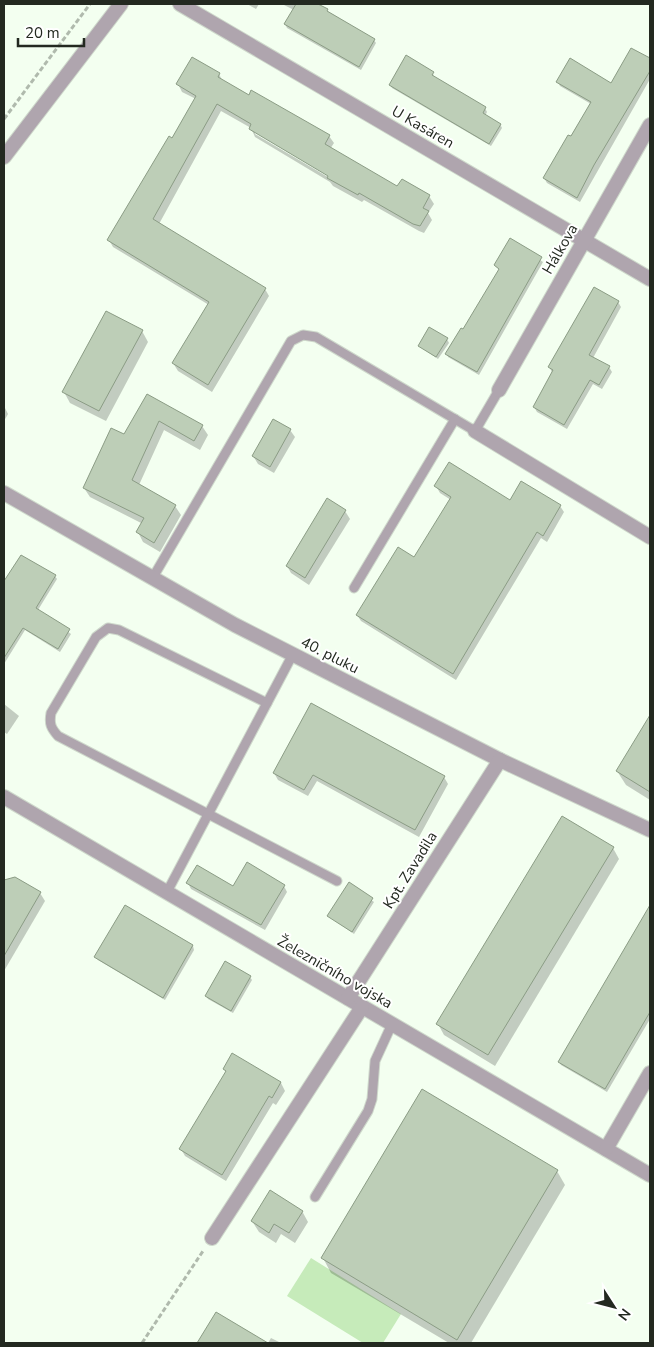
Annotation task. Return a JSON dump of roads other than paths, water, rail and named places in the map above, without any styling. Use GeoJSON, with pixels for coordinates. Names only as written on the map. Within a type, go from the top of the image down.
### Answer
{"type":"FeatureCollection","features":[{"type":"Feature","properties":{"kind":"street"},"geometry":{"type":"LineString","coordinates":[[4,158],[121,4]]}},
{"type":"Feature","properties":{"kind":"street","name":"U Kasáren"},"geometry":{"type":"LineString","coordinates":[[180,4],[650,279]]}},
{"type":"Feature","properties":{"kind":"street","name":"Hálkova"},"geometry":{"type":"LineString","coordinates":[[499,390],[650,125]]}},
{"type":"Feature","properties":{"kind":"street"},"geometry":{"type":"LineString","coordinates":[[475,431],[650,538]]}},
{"type":"Feature","properties":{"kind":"street","name":"40. pluku"},"geometry":{"type":"LineString","coordinates":[[4,493],[152,579],[293,654],[500,760],[650,830]]}},
{"type":"Feature","properties":{"kind":"street","name":"Kpt. Zavadila"},"geometry":{"type":"LineString","coordinates":[[348,998],[500,760]]}},
{"type":"Feature","properties":{"kind":"street","name":"Železničního vojska"},"geometry":{"type":"LineString","coordinates":[[4,797],[650,1175]]}},
{"type":"Feature","properties":{"kind":"street"},"geometry":{"type":"LineString","coordinates":[[212,1238],[362,1007]]}},
{"type":"Feature","properties":{"kind":"street"},"geometry":{"type":"LineString","coordinates":[[606,1149],[650,1073]]}},
{"type":"Feature","properties":{"kind":"lane"},"geometry":{"type":"LineString","coordinates":[[152,579],[291,341],[303,335],[316,337],[475,431],[499,390]]}},
{"type":"Feature","properties":{"kind":"lane"},"geometry":{"type":"LineString","coordinates":[[354,588],[455,419]]}},
{"type":"Feature","properties":{"kind":"lane"},"geometry":{"type":"LineString","coordinates":[[267,704],[119,630],[108,628],[96,637],[51,714],[49,721],[52,729],[58,736],[207,816],[337,881]]}},
{"type":"Feature","properties":{"kind":"lane"},"geometry":{"type":"LineString","coordinates":[[166,892],[293,654]]}},
{"type":"Feature","properties":{"kind":"lane"},"geometry":{"type":"LineString","coordinates":[[315,1196],[368,1111],[372,1099],[375,1061],[392,1024]]}}]}
